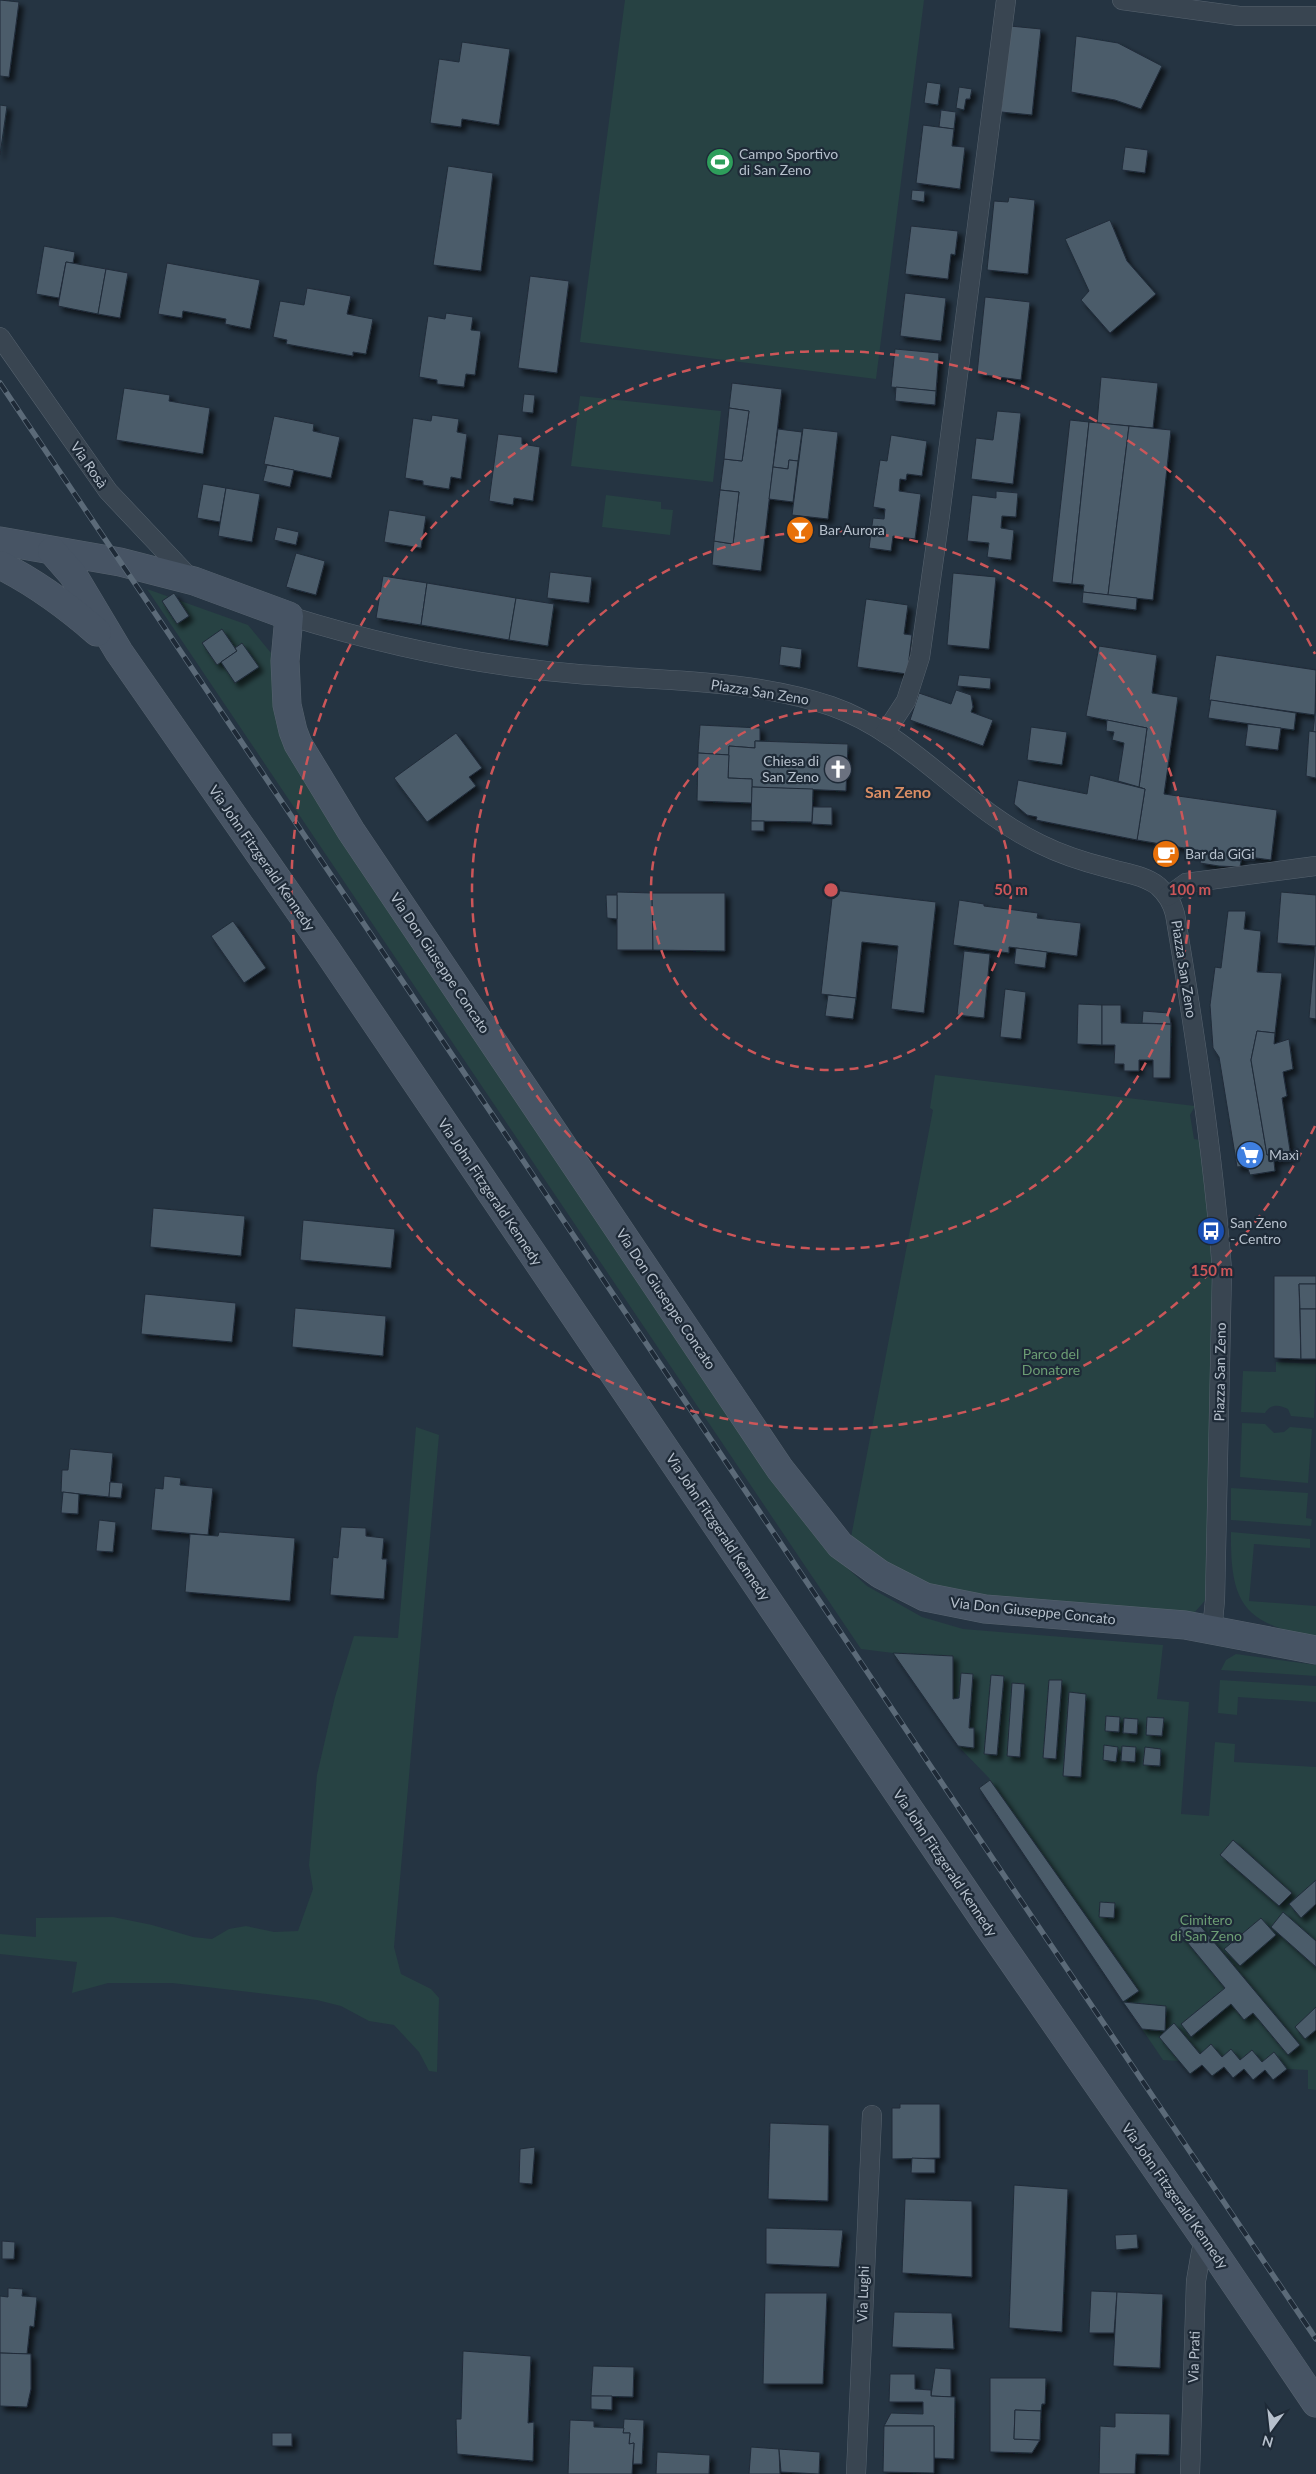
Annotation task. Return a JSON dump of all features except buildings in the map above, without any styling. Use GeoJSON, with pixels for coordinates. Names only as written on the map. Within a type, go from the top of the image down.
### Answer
{"type":"FeatureCollection","features":[{"type":"Feature","properties":{"kind":"main road"},"geometry":{"type":"LineString","coordinates":[[0,540],[49,551],[120,562],[194,581],[289,616]]}},
{"type":"Feature","properties":{"kind":"main road"},"geometry":{"type":"LineString","coordinates":[[34,582],[33,568],[37,556],[49,551]]}},
{"type":"Feature","properties":{"kind":"main road","name":"Via John Fitzgerald Kennedy"},"geometry":{"type":"LineString","coordinates":[[49,551],[72,576],[119,652],[326,949],[983,1919],[1316,2403]]}},
{"type":"Feature","properties":{"kind":"main road","name":"Via John Fitzgerald Kennedy"},"geometry":{"type":"LineString","coordinates":[[0,565],[34,582],[68,606],[119,652]]}},
{"type":"Feature","properties":{"kind":"main road","name":"Via Don Giuseppe Concato"},"geometry":{"type":"LineString","coordinates":[[289,616],[285,661],[287,704],[298,744],[351,832],[771,1455],[811,1510],[835,1539],[880,1574],[917,1593],[942,1602],[985,1609],[1184,1625],[1316,1650]]}},
{"type":"Feature","properties":{"kind":"street"},"geometry":{"type":"LineString","coordinates":[[885,733],[906,701],[920,657],[1006,0]]}},
{"type":"Feature","properties":{"kind":"street"},"geometry":{"type":"LineString","coordinates":[[1122,0],[1239,16],[1316,16]]}},
{"type":"Feature","properties":{"kind":"street","name":"Via Rosà"},"geometry":{"type":"LineString","coordinates":[[0,337],[108,492],[194,581]]}},
{"type":"Feature","properties":{"kind":"street","name":"Piazza San Zeno"},"geometry":{"type":"LineString","coordinates":[[289,616],[334,629],[443,655],[548,672],[719,684],[786,694],[847,712],[885,733],[1024,837],[1074,859],[1149,880],[1168,896],[1175,914],[1199,1062],[1218,1216],[1222,1270],[1215,1600],[1212,1631]]}},
{"type":"Feature","properties":{"kind":"street"},"geometry":{"type":"LineString","coordinates":[[1168,896],[1186,883],[1316,866]]}},
{"type":"Feature","properties":{"kind":"street","name":"Via Lughi"},"geometry":{"type":"LineString","coordinates":[[856,2474],[872,2115]]}},
{"type":"Feature","properties":{"kind":"street","name":"Via Prati"},"geometry":{"type":"LineString","coordinates":[[1190,2474],[1196,2281],[1201,2252],[1207,2242]]}},
{"type":"Feature","properties":{"kind":"green space","name":"Campo Sportivo di San Zeno"},"geometry":{"type":"Polygon","coordinates":[[[625,0],[924,0],[876,379],[580,342],[625,0]]]}},
{"type":"Feature","properties":{"kind":"green space"},"geometry":{"type":"Polygon","coordinates":[[[580,396],[721,411],[713,482],[571,466],[580,396]]]}},
{"type":"Feature","properties":{"kind":"green space"},"geometry":{"type":"Polygon","coordinates":[[[606,495],[661,502],[661,509],[673,510],[670,535],[602,527],[606,495]]]}},
{"type":"Feature","properties":{"kind":"green space","name":"Cimitero di San Zeno"},"geometry":{"type":"Polygon","coordinates":[[[147,589],[248,625],[271,653],[273,660],[273,688],[725,1407],[823,1546],[867,1586],[922,1617],[963,1629],[1163,1645],[1157,1699],[1189,1702],[1181,1814],[1209,1816],[1215,1742],[1235,1744],[1234,1762],[1316,1767],[1316,2090],[1308,2089],[1308,2070],[1287,2069],[1273,2080],[1265,2070],[1253,2080],[1244,2069],[1233,2078],[1224,2067],[1212,2076],[1202,2065],[1190,2074],[1179,2061],[1163,2060],[979,1788],[990,1779],[958,1746],[893,1653],[861,1649],[147,589]]]}},
{"type":"Feature","properties":{"kind":"green space","name":"Parco del Donatore"},"geometry":{"type":"Polygon","coordinates":[[[935,1075],[1195,1106],[1190,1115],[1194,1139],[1200,1140],[1214,1275],[1209,1596],[1194,1613],[979,1598],[927,1586],[869,1555],[851,1537],[933,1110],[930,1108],[935,1075]]]}},
{"type":"Feature","properties":{"kind":"green space"},"geometry":{"type":"Polygon","coordinates":[[[1276,1362],[1316,1364],[1314,1418],[1291,1416],[1288,1409],[1281,1406],[1272,1406],[1265,1413],[1241,1412],[1243,1371],[1276,1372],[1276,1362]]]}},
{"type":"Feature","properties":{"kind":"green space"},"geometry":{"type":"Polygon","coordinates":[[[1242,1423],[1265,1424],[1274,1433],[1284,1432],[1290,1427],[1312,1429],[1308,1483],[1240,1477],[1242,1423]]]}},
{"type":"Feature","properties":{"kind":"green space"},"geometry":{"type":"Polygon","coordinates":[[[416,1427],[439,1435],[394,1947],[401,1974],[431,1989],[439,1998],[437,2072],[429,2071],[419,2052],[394,2025],[369,2021],[341,2006],[317,2000],[172,1983],[108,1983],[72,1993],[77,1962],[0,1954],[0,1934],[36,1937],[36,1918],[113,1917],[152,1925],[193,1937],[212,1939],[229,1929],[246,1926],[274,1932],[298,1931],[313,1889],[309,1865],[317,1775],[335,1697],[354,1636],[398,1638],[416,1427]]]}},
{"type":"Feature","properties":{"kind":"green space"},"geometry":{"type":"Polygon","coordinates":[[[1231,1488],[1308,1493],[1306,1518],[1312,1519],[1311,1526],[1231,1520],[1231,1488]]]}},
{"type":"Feature","properties":{"kind":"green space"},"geometry":{"type":"Polygon","coordinates":[[[1231,1532],[1310,1539],[1310,1548],[1254,1544],[1249,1601],[1316,1606],[1316,1637],[1272,1625],[1257,1617],[1246,1607],[1238,1593],[1234,1577],[1231,1557],[1231,1532]]]}},
{"type":"Feature","properties":{"kind":"green space"},"geometry":{"type":"Polygon","coordinates":[[[1236,1654],[1316,1665],[1316,1676],[1221,1670],[1226,1660],[1236,1654]]]}},
{"type":"Feature","properties":{"kind":"green space"},"geometry":{"type":"Polygon","coordinates":[[[1220,1680],[1316,1686],[1316,1702],[1238,1697],[1237,1715],[1218,1713],[1220,1680]]]}},
{"type":"Feature","properties":{"kind":"railway"},"geometry":{"type":"LineString","coordinates":[[0,383],[1316,2339]]}},
{"type":"Feature","properties":{"kind":"place","name":"Campo Sportivo di San Zeno"},"geometry":{"type":"Point","coordinates":[720,162]}},
{"type":"Feature","properties":{"kind":"place","name":"Bar Aurora"},"geometry":{"type":"Point","coordinates":[800,530]}},
{"type":"Feature","properties":{"kind":"place","name":"Chiesa di San Zeno"},"geometry":{"type":"Point","coordinates":[838,769]}},
{"type":"Feature","properties":{"kind":"place","name":"Bar da GiGi"},"geometry":{"type":"Point","coordinates":[1166,854]}},
{"type":"Feature","properties":{"kind":"place","name":"Maxì"},"geometry":{"type":"Point","coordinates":[1250,1155]}},
{"type":"Feature","properties":{"kind":"place","name":"San Zeno - Centro"},"geometry":{"type":"Point","coordinates":[1211,1231]}},
{"type":"Feature","properties":{"kind":"district","name":"San Zeno"},"geometry":{"type":"Point","coordinates":[898,792]}}]}
